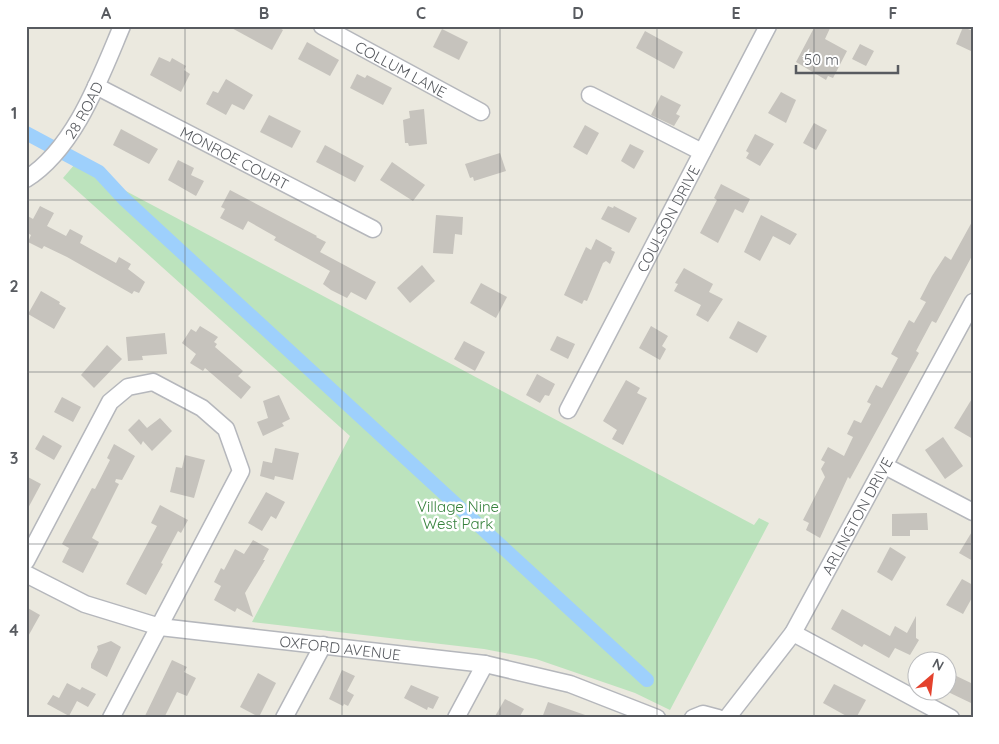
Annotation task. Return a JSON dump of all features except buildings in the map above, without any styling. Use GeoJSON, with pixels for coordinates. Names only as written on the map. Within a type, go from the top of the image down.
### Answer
{"type":"FeatureCollection","features":[{"type":"Feature","properties":{"kind":"street","name":"28 ROAD"},"geometry":{"type":"LineString","coordinates":[[26,179],[38,172],[64,144],[96,86],[122,26]]}},
{"type":"Feature","properties":{"kind":"street","name":"COLLUM LANE"},"geometry":{"type":"LineString","coordinates":[[322,26],[481,112]]}},
{"type":"Feature","properties":{"kind":"street","name":"COULSON DRIVE"},"geometry":{"type":"LineString","coordinates":[[568,410],[768,26]]}},
{"type":"Feature","properties":{"kind":"street","name":"MONROE COURT"},"geometry":{"type":"LineString","coordinates":[[96,86],[373,229]]}},
{"type":"Feature","properties":{"kind":"street"},"geometry":{"type":"LineString","coordinates":[[590,95],[702,152]]}},
{"type":"Feature","properties":{"kind":"street","name":"ARLINGTON DRIVE"},"geometry":{"type":"LineString","coordinates":[[727,718],[793,633],[973,302]]}},
{"type":"Feature","properties":{"kind":"street"},"geometry":{"type":"LineString","coordinates":[[26,560],[110,402],[128,387],[154,382],[202,408],[226,429],[241,471],[111,718]]}},
{"type":"Feature","properties":{"kind":"street"},"geometry":{"type":"LineString","coordinates":[[885,466],[973,512]]}},
{"type":"Feature","properties":{"kind":"street","name":"OXFORD AVENUE"},"geometry":{"type":"LineString","coordinates":[[26,574],[85,604],[160,627],[485,664],[570,684],[658,718]]}},
{"type":"Feature","properties":{"kind":"street"},"geometry":{"type":"LineString","coordinates":[[793,633],[951,718]]}},
{"type":"Feature","properties":{"kind":"street"},"geometry":{"type":"LineString","coordinates":[[284,718],[323,645]]}},
{"type":"Feature","properties":{"kind":"street"},"geometry":{"type":"LineString","coordinates":[[456,718],[485,664]]}},
{"type":"Feature","properties":{"kind":"street"},"geometry":{"type":"LineString","coordinates":[[693,718],[703,714],[718,718]]}},
{"type":"Feature","properties":{"kind":"green space","name":"Village Nine West Park"},"geometry":{"type":"Polygon","coordinates":[[[75,164],[754,525],[759,518],[769,523],[670,710],[635,693],[536,659],[484,649],[252,622],[350,436],[63,178],[75,164]]]}},
{"type":"Feature","properties":{"kind":"waterway"},"geometry":{"type":"LineString","coordinates":[[26,133],[99,172],[124,199],[647,680]]}}]}
